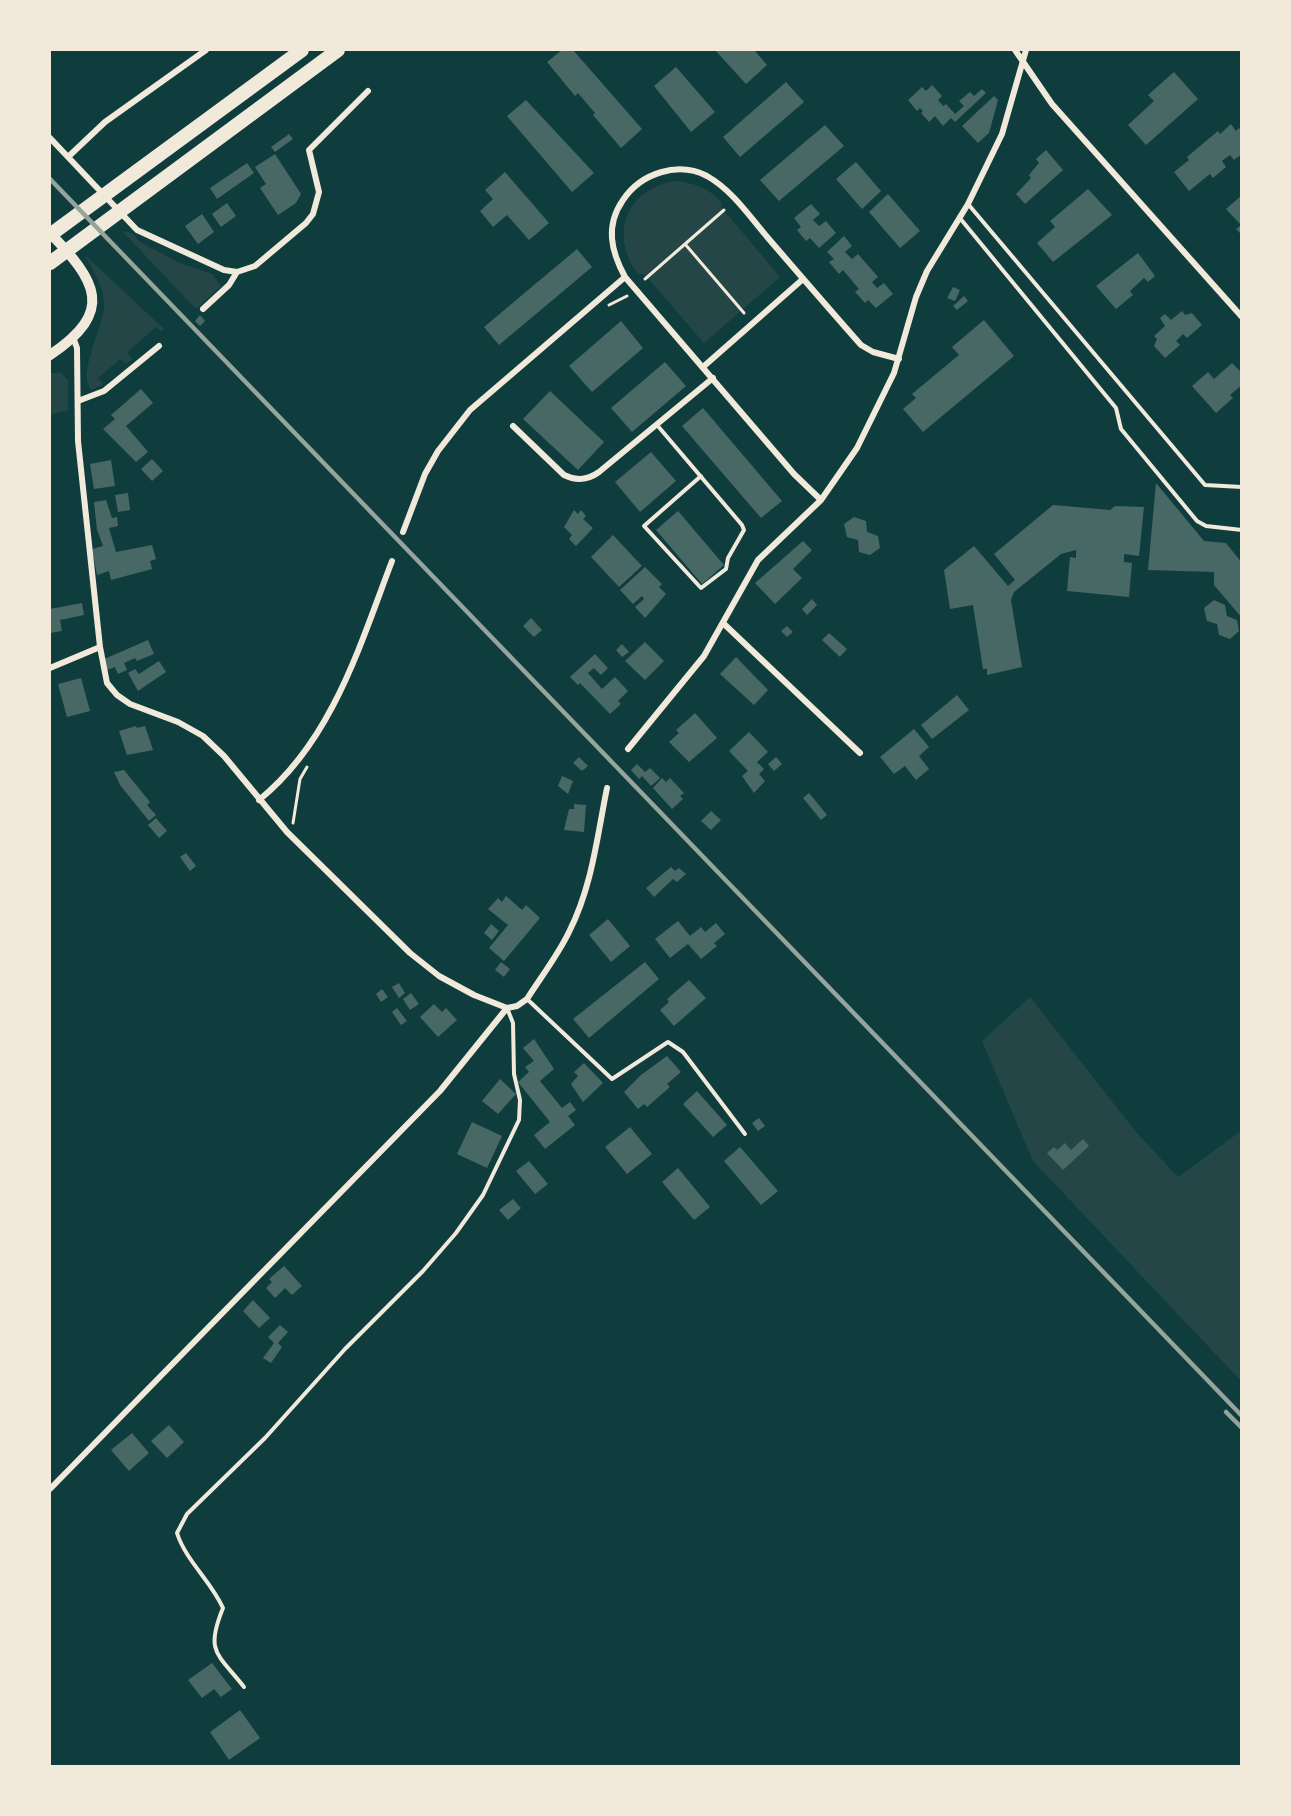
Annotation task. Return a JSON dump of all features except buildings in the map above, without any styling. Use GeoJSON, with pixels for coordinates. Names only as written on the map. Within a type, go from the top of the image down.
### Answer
{"type":"FeatureCollection","features":[{"type":"Feature","properties":{"kind":"highway"},"geometry":{"type":"LineString","coordinates":[[50,234],[302,50]]}},
{"type":"Feature","properties":{"kind":"highway"},"geometry":{"type":"LineString","coordinates":[[52,262],[338,50]]}},
{"type":"Feature","properties":{"kind":"street"},"geometry":{"type":"LineString","coordinates":[[68,157],[105,122],[206,50]]}},
{"type":"Feature","properties":{"kind":"street"},"geometry":{"type":"LineString","coordinates":[[1015,50],[1052,104],[1242,317]]}},
{"type":"Feature","properties":{"kind":"street"},"geometry":{"type":"LineString","coordinates":[[628,748],[692,673],[758,560],[821,500],[857,448],[888,388],[916,297],[927,271],[968,204],[1002,134],[1026,50]]}},
{"type":"Feature","properties":{"kind":"street"},"geometry":{"type":"LineString","coordinates":[[50,138],[137,230],[224,270],[237,272],[255,266],[306,223],[313,214],[319,192],[308,155],[309,150],[368,92]]}},
{"type":"Feature","properties":{"kind":"street"},"geometry":{"type":"LineString","coordinates":[[821,500],[794,474],[625,277],[611,242],[614,217],[626,194],[646,177],[677,169],[706,176],[722,186],[861,345],[873,352],[899,358]]}},
{"type":"Feature","properties":{"kind":"street"},"geometry":{"type":"LineString","coordinates":[[50,234],[84,272],[92,293],[89,317],[73,337],[50,355]]}},
{"type":"Feature","properties":{"kind":"street"},"geometry":{"type":"LineString","coordinates":[[203,309],[229,285],[237,272]]}},
{"type":"Feature","properties":{"kind":"street"},"geometry":{"type":"LineString","coordinates":[[403,531],[425,474],[438,451],[470,410],[625,277]]}},
{"type":"Feature","properties":{"kind":"street"},"geometry":{"type":"LineString","coordinates":[[703,367],[803,279]]}},
{"type":"Feature","properties":{"kind":"street"},"geometry":{"type":"LineString","coordinates":[[73,337],[77,348],[78,441],[100,647],[107,683],[117,695],[130,704],[178,722],[203,736],[224,756],[259,800],[318,864],[410,953],[439,976],[474,995],[507,1008],[517,1006],[527,999],[569,933],[582,900],[592,868],[607,788]]}},
{"type":"Feature","properties":{"kind":"street"},"geometry":{"type":"LineString","coordinates":[[78,401],[104,391],[159,346]]}},
{"type":"Feature","properties":{"kind":"street"},"geometry":{"type":"LineString","coordinates":[[513,426],[557,470],[572,479],[579,479],[599,472],[713,378]]}},
{"type":"Feature","properties":{"kind":"street"},"geometry":{"type":"LineString","coordinates":[[259,800],[296,765],[329,712],[350,669],[392,561]]}},
{"type":"Feature","properties":{"kind":"street"},"geometry":{"type":"LineString","coordinates":[[723,623],[860,753]]}},
{"type":"Feature","properties":{"kind":"street"},"geometry":{"type":"LineString","coordinates":[[50,668],[100,647]]}},
{"type":"Feature","properties":{"kind":"street"},"geometry":{"type":"LineString","coordinates":[[50,1489],[440,1091],[507,1008]]}},
{"type":"Feature","properties":{"kind":"lane"},"geometry":{"type":"LineString","coordinates":[[968,204],[1205,485],[1242,488]]}},
{"type":"Feature","properties":{"kind":"lane"},"geometry":{"type":"LineString","coordinates":[[959,218],[1116,408],[1121,429],[1197,521],[1206,525],[1242,530]]}},
{"type":"Feature","properties":{"kind":"lane"},"geometry":{"type":"LineString","coordinates":[[657,425],[701,476],[744,530],[728,558],[726,569],[701,588],[644,526],[701,476]]}},
{"type":"Feature","properties":{"kind":"lane"},"geometry":{"type":"LineString","coordinates":[[527,999],[612,1079],[668,1042],[683,1052],[745,1134]]}},
{"type":"Feature","properties":{"kind":"lane"},"geometry":{"type":"LineString","coordinates":[[244,1687],[213,1649],[213,1631],[223,1608],[214,1589],[182,1547],[177,1533],[187,1514],[265,1438],[353,1341],[423,1271],[456,1233],[483,1195],[519,1120],[520,1100],[514,1074],[513,1023],[507,1008]]}},
{"type":"Feature","properties":{"kind":"path"},"geometry":{"type":"LineString","coordinates":[[645,279],[724,210]]}},
{"type":"Feature","properties":{"kind":"path"},"geometry":{"type":"LineString","coordinates":[[685,244],[744,313]]}},
{"type":"Feature","properties":{"kind":"path"},"geometry":{"type":"LineString","coordinates":[[601,312],[636,289]]}},
{"type":"Feature","properties":{"kind":"shaded area"},"geometry":{"type":"Polygon","coordinates":[[[675,181],[701,187],[717,198],[722,203],[721,207],[780,277],[704,343],[644,274],[638,274],[629,259],[625,244],[624,230],[627,216],[634,204],[644,193],[675,181]]]}},
{"type":"Feature","properties":{"kind":"shaded area"},"geometry":{"type":"Polygon","coordinates":[[[122,231],[132,233],[140,242],[180,263],[212,274],[221,286],[196,309],[122,231]]]}},
{"type":"Feature","properties":{"kind":"shaded area"},"geometry":{"type":"Polygon","coordinates":[[[85,255],[164,329],[161,331],[156,327],[127,352],[132,359],[126,364],[120,359],[98,378],[103,384],[92,390],[87,374],[103,316],[104,300],[98,280],[85,255]]]}},
{"type":"Feature","properties":{"kind":"shaded area"},"geometry":{"type":"Polygon","coordinates":[[[50,373],[61,373],[68,380],[68,411],[50,414],[50,373]]]}},
{"type":"Feature","properties":{"kind":"shaded area"},"geometry":{"type":"Polygon","coordinates":[[[1030,997],[1136,1132],[1178,1177],[1241,1131],[1241,1381],[1033,1161],[982,1041],[1030,997]]]}},
{"type":"Feature","properties":{"kind":"railway"},"geometry":{"type":"LineString","coordinates":[[50,179],[1242,1416]]}},
{"type":"Feature","properties":{"kind":"railway"},"geometry":{"type":"LineString","coordinates":[[1226,1412],[1242,1428]]}}]}
